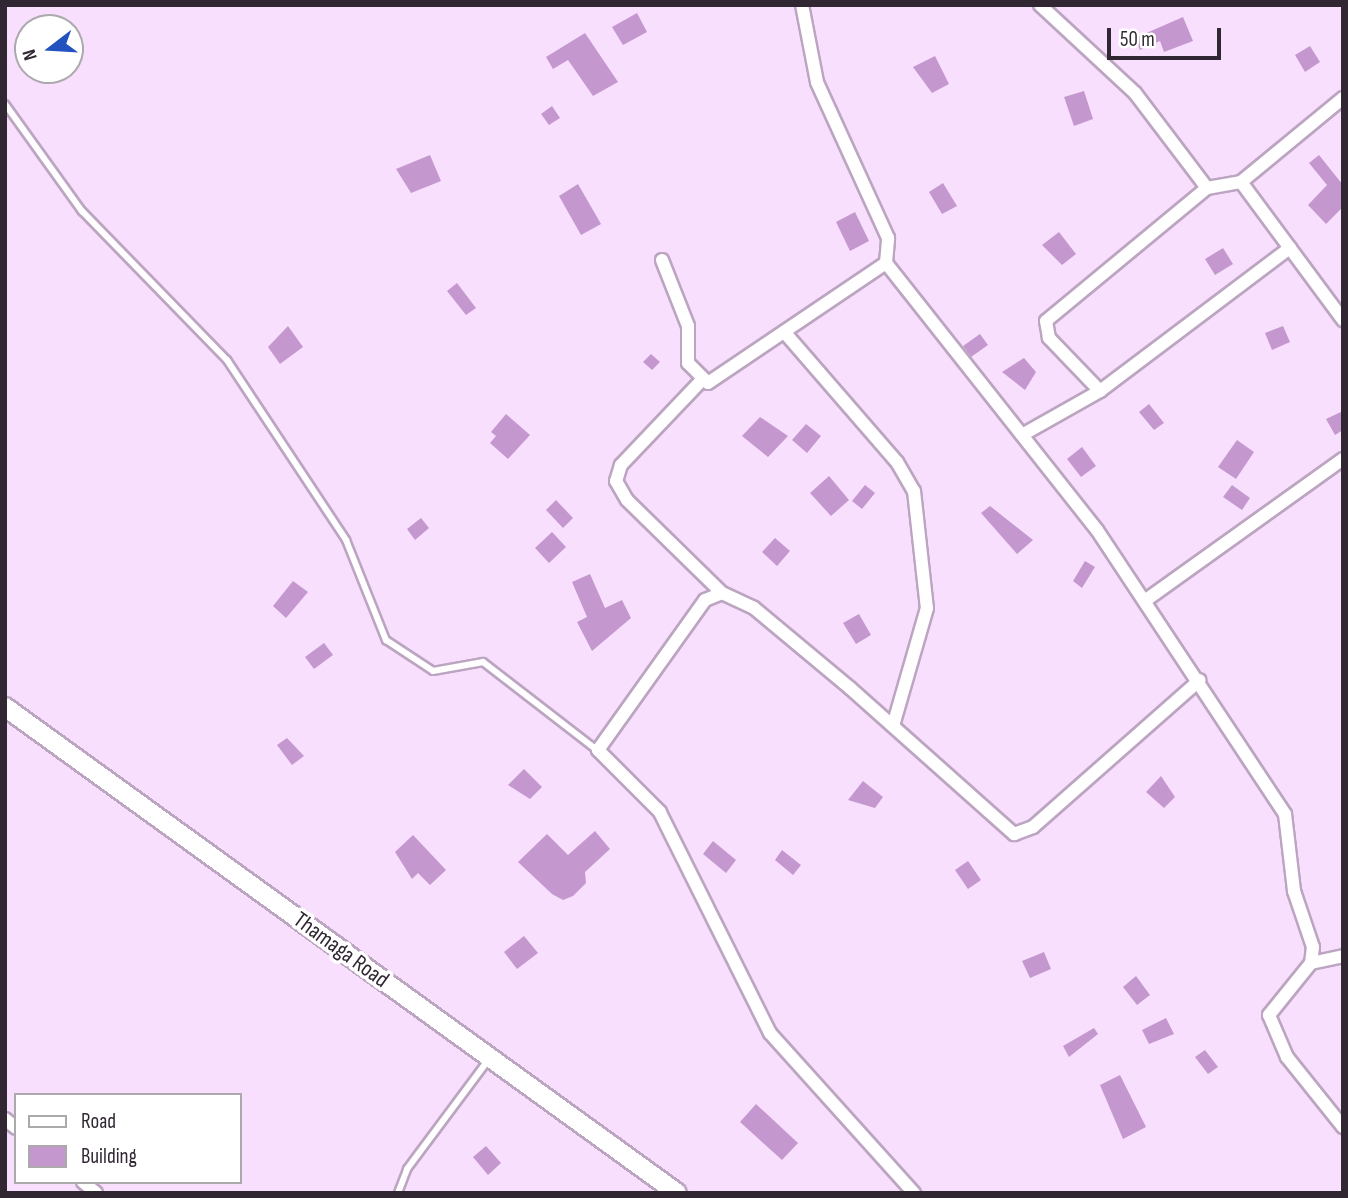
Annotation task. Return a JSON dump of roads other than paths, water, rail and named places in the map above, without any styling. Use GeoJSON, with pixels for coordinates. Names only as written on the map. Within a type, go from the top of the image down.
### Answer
{"type":"FeatureCollection","features":[{"type":"Feature","properties":{"kind":"main road","name":"Thamaga Road"},"geometry":{"type":"LineString","coordinates":[[5,707],[677,1193]]}},
{"type":"Feature","properties":{"kind":"street"},"geometry":{"type":"LineString","coordinates":[[802,5],[817,82],[888,238],[886,262],[1023,435],[1146,600],[1285,814],[1311,963]]}},
{"type":"Feature","properties":{"kind":"street"},"geometry":{"type":"LineString","coordinates":[[1040,5],[1135,93],[1207,188]]}},
{"type":"Feature","properties":{"kind":"street"},"geometry":{"type":"LineString","coordinates":[[1100,391],[1049,338],[1045,321],[1207,188],[1241,182],[1343,98]]}},
{"type":"Feature","properties":{"kind":"street"},"geometry":{"type":"LineString","coordinates":[[1241,182],[1343,320]]}},
{"type":"Feature","properties":{"kind":"street"},"geometry":{"type":"LineString","coordinates":[[1023,435],[1100,391],[1290,248]]}},
{"type":"Feature","properties":{"kind":"street"},"geometry":{"type":"LineString","coordinates":[[662,260],[688,326],[688,363],[700,382]]}},
{"type":"Feature","properties":{"kind":"street"},"geometry":{"type":"LineString","coordinates":[[700,382],[708,383],[786,334],[886,262]]}},
{"type":"Feature","properties":{"kind":"street"},"geometry":{"type":"LineString","coordinates":[[786,334],[897,462],[914,491],[927,608],[893,726]]}},
{"type":"Feature","properties":{"kind":"street"},"geometry":{"type":"LineString","coordinates":[[700,382],[621,465],[616,481],[627,500],[722,593],[754,608],[893,726],[1014,834],[1033,827],[1200,680]]}},
{"type":"Feature","properties":{"kind":"street"},"geometry":{"type":"LineString","coordinates":[[1146,600],[1343,459]]}},
{"type":"Feature","properties":{"kind":"street"},"geometry":{"type":"LineString","coordinates":[[722,593],[705,600],[598,750],[660,812],[769,1033],[914,1193]]}},
{"type":"Feature","properties":{"kind":"street"},"geometry":{"type":"LineString","coordinates":[[1343,956],[1311,963],[1269,1015],[1287,1057],[1343,1127]]}},
{"type":"Feature","properties":{"kind":"lane"},"geometry":{"type":"LineString","coordinates":[[5,104],[82,211],[227,360],[346,540],[386,640],[433,671],[484,662],[598,750]]}},
{"type":"Feature","properties":{"kind":"lane"},"geometry":{"type":"LineString","coordinates":[[398,1193],[407,1169],[490,1058]]}}]}
